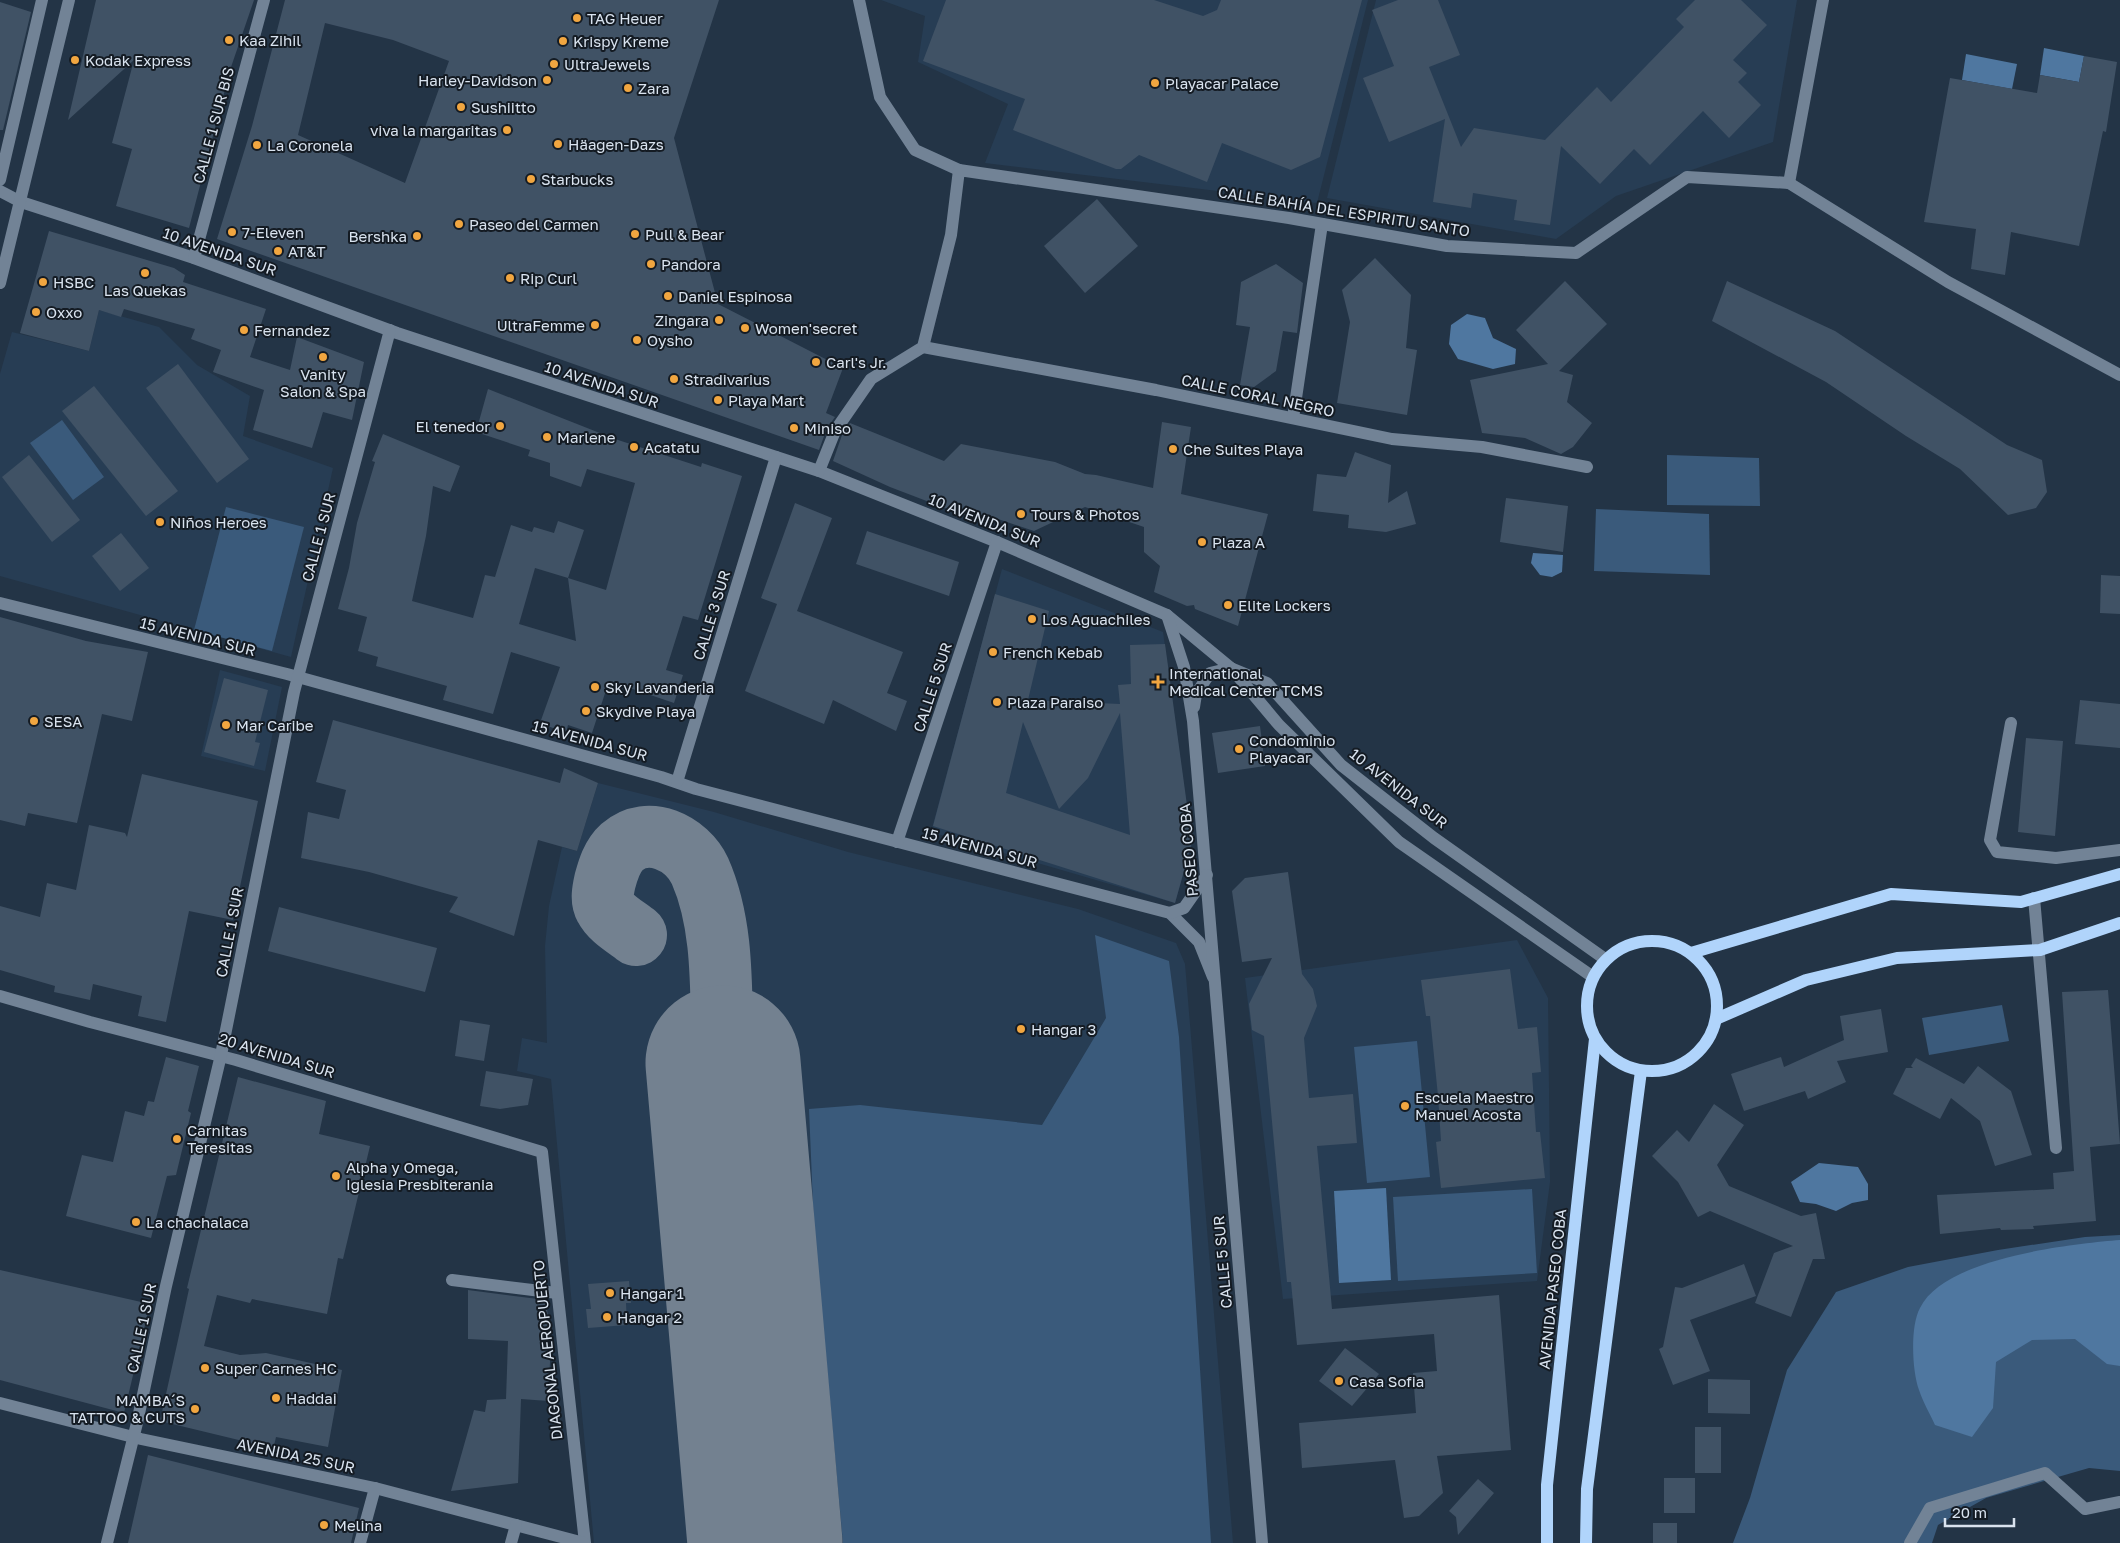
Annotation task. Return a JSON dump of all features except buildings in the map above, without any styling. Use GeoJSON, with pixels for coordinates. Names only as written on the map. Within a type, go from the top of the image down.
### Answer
{"type":"FeatureCollection","features":[{"type":"Feature","properties":{"kind":"main road"},"geometry":{"type":"LineString","coordinates":[[1691,953],[1891,894],[2021,902],[2120,874]]}},
{"type":"Feature","properties":{"kind":"main road"},"geometry":{"type":"LineString","coordinates":[[1716,1019],[1806,980],[1897,958],[2040,950],[2120,923]]}},
{"type":"Feature","properties":{"kind":"main road"},"geometry":{"type":"LineString","coordinates":[[1656,940],[1674,944],[1691,953],[1704,966],[1713,982],[1717,1000],[1716,1019],[1710,1036],[1700,1050],[1686,1062],[1664,1070],[1641,1071],[1622,1065],[1595,1039],[1587,1018],[1586,997],[1593,976],[1605,958],[1629,944],[1656,940]]}},
{"type":"Feature","properties":{"kind":"main road","name":"AVENIDA PASEO COBA"},"geometry":{"type":"LineString","coordinates":[[1547,1543],[1547,1485],[1595,1039]]}},
{"type":"Feature","properties":{"kind":"main road"},"geometry":{"type":"LineString","coordinates":[[1586,1543],[1587,1489],[1641,1071]]}},
{"type":"Feature","properties":{"kind":"street"},"geometry":{"type":"LineString","coordinates":[[0,180],[42,0]]}},
{"type":"Feature","properties":{"kind":"street"},"geometry":{"type":"LineString","coordinates":[[0,284],[69,0]]}},
{"type":"Feature","properties":{"kind":"street","name":"CALLE 1 SUR BIS"},"geometry":{"type":"LineString","coordinates":[[194,258],[264,0]]}},
{"type":"Feature","properties":{"kind":"street","name":"CALLE BAHÍA DEL ESPIRITU SANTO"},"geometry":{"type":"LineString","coordinates":[[859,0],[880,97],[915,150],[959,170],[1322,224],[1447,246],[1576,252],[1687,177],[1789,183],[1948,282],[2120,376]]}},
{"type":"Feature","properties":{"kind":"street"},"geometry":{"type":"LineString","coordinates":[[1789,183],[1823,0]]}},
{"type":"Feature","properties":{"kind":"street"},"geometry":{"type":"LineString","coordinates":[[819,471],[835,431],[871,380],[923,347],[950,235],[959,170]]}},
{"type":"Feature","properties":{"kind":"street","name":"10 AVENIDA SUR"},"geometry":{"type":"LineString","coordinates":[[0,191],[21,202],[194,258],[390,330],[819,471],[997,542],[1167,615],[1231,668],[1267,683],[1342,765],[1434,838],[1605,958]]}},
{"type":"Feature","properties":{"kind":"street"},"geometry":{"type":"LineString","coordinates":[[1292,418],[1322,224]]}},
{"type":"Feature","properties":{"kind":"street","name":"CALLE 1 SUR"},"geometry":{"type":"LineString","coordinates":[[107,1543],[134,1437],[166,1286],[221,1055],[298,677],[390,330]]}},
{"type":"Feature","properties":{"kind":"street","name":"CALLE CORAL NEGRO"},"geometry":{"type":"LineString","coordinates":[[923,347],[1156,390],[1392,439],[1482,447],[1586,467]]}},
{"type":"Feature","properties":{"kind":"street","name":"CALLE 3 SUR"},"geometry":{"type":"LineString","coordinates":[[677,782],[776,458]]}},
{"type":"Feature","properties":{"kind":"street","name":"CALLE 5 SUR"},"geometry":{"type":"LineString","coordinates":[[897,842],[997,542]]}},
{"type":"Feature","properties":{"kind":"street","name":"15 AVENIDA SUR"},"geometry":{"type":"LineString","coordinates":[[0,603],[298,677],[897,842],[1170,913]]}},
{"type":"Feature","properties":{"kind":"street","name":"PASEO COBA"},"geometry":{"type":"LineString","coordinates":[[1167,615],[1184,667],[1193,721],[1207,875],[1213,977]]}},
{"type":"Feature","properties":{"kind":"street"},"geometry":{"type":"LineString","coordinates":[[1231,668],[1279,725],[1399,842],[1593,976]]}},
{"type":"Feature","properties":{"kind":"street","name":"PASEO COBA"},"geometry":{"type":"LineString","coordinates":[[1193,721],[1196,694],[1210,673],[1231,668]]}},
{"type":"Feature","properties":{"kind":"street"},"geometry":{"type":"LineString","coordinates":[[2011,724],[1990,840],[1997,852],[2056,858],[2120,850]]}},
{"type":"Feature","properties":{"kind":"street"},"geometry":{"type":"LineString","coordinates":[[1207,875],[1184,908],[1170,913],[1199,942],[1213,977]]}},
{"type":"Feature","properties":{"kind":"street"},"geometry":{"type":"LineString","coordinates":[[2034,898],[2056,1148]]}},
{"type":"Feature","properties":{"kind":"street","name":"CALLE 5 SUR"},"geometry":{"type":"LineString","coordinates":[[1213,977],[1262,1543]]}},
{"type":"Feature","properties":{"kind":"street","name":"20 AVENIDA SUR"},"geometry":{"type":"LineString","coordinates":[[0,996],[90,1022],[221,1055],[542,1152]]}},
{"type":"Feature","properties":{"kind":"street","name":"DIAGONAL AEROPUERTO"},"geometry":{"type":"LineString","coordinates":[[542,1152],[584,1543]]}},
{"type":"Feature","properties":{"kind":"street"},"geometry":{"type":"LineString","coordinates":[[452,1280],[556,1293]]}},
{"type":"Feature","properties":{"kind":"street","name":"AVENIDA 25 SUR"},"geometry":{"type":"LineString","coordinates":[[0,1403],[134,1437],[375,1488],[584,1543]]}},
{"type":"Feature","properties":{"kind":"street"},"geometry":{"type":"LineString","coordinates":[[1910,1543],[1930,1508],[2045,1473],[2085,1509],[2120,1502]]}},
{"type":"Feature","properties":{"kind":"street"},"geometry":{"type":"LineString","coordinates":[[360,1543],[375,1488]]}},
{"type":"Feature","properties":{"kind":"street"},"geometry":{"type":"LineString","coordinates":[[511,1543],[516,1525]]}},
{"type":"Feature","properties":{"kind":"shaded area","name":"Playacar Palace"},"geometry":{"type":"Polygon","coordinates":[[[881,0],[1368,0],[1317,203],[985,163],[1008,104],[918,62],[925,16],[881,0]]]}},
{"type":"Feature","properties":{"kind":"shaded area"},"geometry":{"type":"Polygon","coordinates":[[[1376,0],[1797,0],[1773,142],[1616,196],[1556,239],[1327,198],[1376,0]]]}},
{"type":"Feature","properties":{"kind":"shaded area"},"geometry":{"type":"Polygon","coordinates":[[[2044,48],[2084,56],[2079,82],[2040,75],[2044,48]]]}},
{"type":"Feature","properties":{"kind":"shaded area"},"geometry":{"type":"Polygon","coordinates":[[[1966,54],[2017,64],[2012,89],[1962,80],[1966,54]]]}},
{"type":"Feature","properties":{"kind":"shaded area","name":"Niños Heroes"},"geometry":{"type":"Polygon","coordinates":[[[99,310],[159,327],[197,365],[250,396],[243,436],[333,468],[291,657],[0,576],[0,374],[12,332],[89,351],[99,310]]]}},
{"type":"Feature","properties":{"kind":"shaded area"},"geometry":{"type":"Polygon","coordinates":[[[1467,314],[1485,318],[1493,338],[1516,349],[1515,364],[1493,369],[1458,359],[1449,344],[1451,325],[1467,314]]]}},
{"type":"Feature","properties":{"kind":"shaded area"},"geometry":{"type":"Polygon","coordinates":[[[62,420],[104,477],[73,500],[30,443],[62,420]]]}},
{"type":"Feature","properties":{"kind":"shaded area"},"geometry":{"type":"Polygon","coordinates":[[[1667,455],[1759,458],[1760,506],[1667,505],[1667,455]]]}},
{"type":"Feature","properties":{"kind":"shaded area"},"geometry":{"type":"Polygon","coordinates":[[[226,507],[304,527],[272,651],[194,630],[226,507]]]}},
{"type":"Feature","properties":{"kind":"shaded area"},"geometry":{"type":"Polygon","coordinates":[[[1596,509],[1709,514],[1710,575],[1594,571],[1596,509]]]}},
{"type":"Feature","properties":{"kind":"shaded area"},"geometry":{"type":"Polygon","coordinates":[[[1533,553],[1563,555],[1562,572],[1552,577],[1540,575],[1531,563],[1533,553]]]}},
{"type":"Feature","properties":{"kind":"shaded area"},"geometry":{"type":"Polygon","coordinates":[[[1002,569],[1163,632],[1192,844],[1175,903],[931,832],[1002,569]]]}},
{"type":"Feature","properties":{"kind":"shaded area"},"geometry":{"type":"Polygon","coordinates":[[[220,670],[282,687],[265,771],[201,756],[220,670]]]}},
{"type":"Feature","properties":{"kind":"shaded area"},"geometry":{"type":"Polygon","coordinates":[[[598,783],[714,812],[848,852],[1078,909],[1176,943],[1185,964],[1233,1543],[594,1543],[551,1079],[517,1071],[522,1038],[547,1043],[545,946],[549,906],[562,847],[577,851],[598,783]]]}},
{"type":"Feature","properties":{"kind":"shaded area"},"geometry":{"type":"Polygon","coordinates":[[[1095,935],[1169,961],[1179,1037],[1211,1543],[843,1543],[814,1228],[809,1109],[860,1105],[1042,1125],[1106,1018],[1095,935]]]}},
{"type":"Feature","properties":{"kind":"shaded area","name":"Escuela Maestro Manuel Acosta"},"geometry":{"type":"Polygon","coordinates":[[[1517,940],[1548,998],[1550,1182],[1537,1281],[1283,1299],[1245,978],[1517,940]]]}},
{"type":"Feature","properties":{"kind":"shaded area"},"geometry":{"type":"Polygon","coordinates":[[[2002,1005],[2009,1041],[1929,1055],[1922,1018],[2002,1005]]]}},
{"type":"Feature","properties":{"kind":"shaded area"},"geometry":{"type":"Polygon","coordinates":[[[1417,1041],[1430,1177],[1367,1183],[1354,1047],[1417,1041]]]}},
{"type":"Feature","properties":{"kind":"shaded area"},"geometry":{"type":"Polygon","coordinates":[[[1819,1163],[1858,1167],[1868,1184],[1868,1200],[1852,1203],[1836,1211],[1816,1204],[1800,1202],[1791,1182],[1819,1163]]]}},
{"type":"Feature","properties":{"kind":"shaded area"},"geometry":{"type":"Polygon","coordinates":[[[1386,1188],[1391,1280],[1339,1283],[1334,1191],[1386,1188]]]}},
{"type":"Feature","properties":{"kind":"shaded area"},"geometry":{"type":"Polygon","coordinates":[[[1532,1189],[1537,1273],[1398,1281],[1393,1197],[1532,1189]]]}},
{"type":"Feature","properties":{"kind":"shaded area"},"geometry":{"type":"Polygon","coordinates":[[[2120,1235],[2120,1471],[2089,1468],[1986,1498],[1938,1525],[1932,1543],[1733,1543],[1750,1498],[1787,1370],[1836,1292],[1908,1267],[1998,1250],[2085,1237],[2120,1235]]]}},
{"type":"Feature","properties":{"kind":"shaded area"},"geometry":{"type":"Polygon","coordinates":[[[2120,1240],[2120,1366],[2107,1364],[2075,1339],[2032,1340],[1996,1362],[1993,1408],[1972,1437],[1935,1425],[1919,1390],[1913,1349],[1917,1316],[1920,1308],[1933,1291],[1954,1277],[2010,1257],[2071,1245],[2120,1240]]]}},
{"type":"Feature","properties":{"kind":"taxiway"},"geometry":{"type":"LineString","coordinates":[[636,935],[615,919],[605,907],[603,901],[604,884],[613,859],[622,847],[632,840],[643,837],[655,837],[666,840],[686,852],[700,871],[708,894],[718,941],[723,1063]]}},
{"type":"Feature","properties":{"kind":"runway"},"geometry":{"type":"LineString","coordinates":[[723,1063],[765,1543]]}},
{"type":"Feature","properties":{"kind":"place","name":"TAG Heuer"},"geometry":{"type":"Point","coordinates":[577,18]}},
{"type":"Feature","properties":{"kind":"place","name":"Kaa Zihil"},"geometry":{"type":"Point","coordinates":[229,40]}},
{"type":"Feature","properties":{"kind":"place","name":"Krispy Kreme"},"geometry":{"type":"Point","coordinates":[563,41]}},
{"type":"Feature","properties":{"kind":"place","name":"Kodak Express"},"geometry":{"type":"Point","coordinates":[75,60]}},
{"type":"Feature","properties":{"kind":"place","name":"UltraJewels"},"geometry":{"type":"Point","coordinates":[554,64]}},
{"type":"Feature","properties":{"kind":"place","name":"Harley-Davidson"},"geometry":{"type":"Point","coordinates":[547,80]}},
{"type":"Feature","properties":{"kind":"place","name":"Playacar Palace"},"geometry":{"type":"Point","coordinates":[1155,83]}},
{"type":"Feature","properties":{"kind":"place","name":"Zara"},"geometry":{"type":"Point","coordinates":[628,88]}},
{"type":"Feature","properties":{"kind":"place","name":"Sushiitto"},"geometry":{"type":"Point","coordinates":[461,107]}},
{"type":"Feature","properties":{"kind":"place","name":"viva la margaritas"},"geometry":{"type":"Point","coordinates":[507,130]}},
{"type":"Feature","properties":{"kind":"place","name":"Häagen-Dazs"},"geometry":{"type":"Point","coordinates":[558,144]}},
{"type":"Feature","properties":{"kind":"place","name":"La Coronela"},"geometry":{"type":"Point","coordinates":[257,145]}},
{"type":"Feature","properties":{"kind":"place","name":"Starbucks"},"geometry":{"type":"Point","coordinates":[531,179]}},
{"type":"Feature","properties":{"kind":"place","name":"Paseo del Carmen"},"geometry":{"type":"Point","coordinates":[459,224]}},
{"type":"Feature","properties":{"kind":"place","name":"7-Eleven"},"geometry":{"type":"Point","coordinates":[232,232]}},
{"type":"Feature","properties":{"kind":"place","name":"Pull & Bear"},"geometry":{"type":"Point","coordinates":[635,234]}},
{"type":"Feature","properties":{"kind":"place","name":"Bershka"},"geometry":{"type":"Point","coordinates":[417,236]}},
{"type":"Feature","properties":{"kind":"place","name":"AT&T"},"geometry":{"type":"Point","coordinates":[278,251]}},
{"type":"Feature","properties":{"kind":"place","name":"Pandora"},"geometry":{"type":"Point","coordinates":[651,264]}},
{"type":"Feature","properties":{"kind":"place","name":"Las Quekas"},"geometry":{"type":"Point","coordinates":[145,273]}},
{"type":"Feature","properties":{"kind":"place","name":"Rip Curl"},"geometry":{"type":"Point","coordinates":[510,278]}},
{"type":"Feature","properties":{"kind":"place","name":"HSBC"},"geometry":{"type":"Point","coordinates":[43,282]}},
{"type":"Feature","properties":{"kind":"place","name":"Daniel Espinosa"},"geometry":{"type":"Point","coordinates":[668,296]}},
{"type":"Feature","properties":{"kind":"place","name":"Oxxo"},"geometry":{"type":"Point","coordinates":[36,312]}},
{"type":"Feature","properties":{"kind":"place","name":"Zingara"},"geometry":{"type":"Point","coordinates":[719,320]}},
{"type":"Feature","properties":{"kind":"place","name":"UltraFemme"},"geometry":{"type":"Point","coordinates":[595,325]}},
{"type":"Feature","properties":{"kind":"place","name":"Women'secret"},"geometry":{"type":"Point","coordinates":[745,328]}},
{"type":"Feature","properties":{"kind":"place","name":"Fernandez"},"geometry":{"type":"Point","coordinates":[244,330]}},
{"type":"Feature","properties":{"kind":"place","name":"Oysho"},"geometry":{"type":"Point","coordinates":[637,340]}},
{"type":"Feature","properties":{"kind":"place","name":"Vanity Salon & Spa"},"geometry":{"type":"Point","coordinates":[323,357]}},
{"type":"Feature","properties":{"kind":"place","name":"Carl's Jr."},"geometry":{"type":"Point","coordinates":[816,362]}},
{"type":"Feature","properties":{"kind":"place","name":"Stradivarius"},"geometry":{"type":"Point","coordinates":[674,379]}},
{"type":"Feature","properties":{"kind":"place","name":"Playa Mart"},"geometry":{"type":"Point","coordinates":[718,400]}},
{"type":"Feature","properties":{"kind":"place","name":"El tenedor"},"geometry":{"type":"Point","coordinates":[500,426]}},
{"type":"Feature","properties":{"kind":"place","name":"Miniso"},"geometry":{"type":"Point","coordinates":[794,428]}},
{"type":"Feature","properties":{"kind":"place","name":"Marlene"},"geometry":{"type":"Point","coordinates":[547,437]}},
{"type":"Feature","properties":{"kind":"place","name":"Acatatu"},"geometry":{"type":"Point","coordinates":[634,447]}},
{"type":"Feature","properties":{"kind":"place","name":"Che Suites Playa"},"geometry":{"type":"Point","coordinates":[1173,449]}},
{"type":"Feature","properties":{"kind":"place","name":"Tours & Photos"},"geometry":{"type":"Point","coordinates":[1021,514]}},
{"type":"Feature","properties":{"kind":"place","name":"Niños Heroes"},"geometry":{"type":"Point","coordinates":[160,522]}},
{"type":"Feature","properties":{"kind":"place","name":"Plaza A"},"geometry":{"type":"Point","coordinates":[1202,542]}},
{"type":"Feature","properties":{"kind":"place","name":"Elite Lockers"},"geometry":{"type":"Point","coordinates":[1228,605]}},
{"type":"Feature","properties":{"kind":"place","name":"Los Aguachiles"},"geometry":{"type":"Point","coordinates":[1032,619]}},
{"type":"Feature","properties":{"kind":"place","name":"French Kebab"},"geometry":{"type":"Point","coordinates":[993,652]}},
{"type":"Feature","properties":{"kind":"place","name":"International Medical Center TCMS"},"geometry":{"type":"Point","coordinates":[1158,682]}},
{"type":"Feature","properties":{"kind":"place","name":"Sky Lavanderia"},"geometry":{"type":"Point","coordinates":[595,687]}},
{"type":"Feature","properties":{"kind":"place","name":"Plaza Paraiso"},"geometry":{"type":"Point","coordinates":[997,702]}},
{"type":"Feature","properties":{"kind":"place","name":"Skydive Playa"},"geometry":{"type":"Point","coordinates":[586,711]}},
{"type":"Feature","properties":{"kind":"place","name":"SESA"},"geometry":{"type":"Point","coordinates":[34,721]}},
{"type":"Feature","properties":{"kind":"place","name":"Mar Caribe"},"geometry":{"type":"Point","coordinates":[226,725]}},
{"type":"Feature","properties":{"kind":"place","name":"Condominio Playacar"},"geometry":{"type":"Point","coordinates":[1239,749]}},
{"type":"Feature","properties":{"kind":"place","name":"Hangar 3"},"geometry":{"type":"Point","coordinates":[1021,1029]}},
{"type":"Feature","properties":{"kind":"place","name":"Escuela Maestro Manuel Acosta"},"geometry":{"type":"Point","coordinates":[1405,1106]}},
{"type":"Feature","properties":{"kind":"place","name":"Carnitas Teresitas"},"geometry":{"type":"Point","coordinates":[177,1139]}},
{"type":"Feature","properties":{"kind":"place","name":"Alpha y Omega, Iglesia Presbiterania"},"geometry":{"type":"Point","coordinates":[336,1176]}},
{"type":"Feature","properties":{"kind":"place","name":"La chachalaca"},"geometry":{"type":"Point","coordinates":[136,1222]}},
{"type":"Feature","properties":{"kind":"place","name":"Hangar 1"},"geometry":{"type":"Point","coordinates":[610,1293]}},
{"type":"Feature","properties":{"kind":"place","name":"Hangar 2"},"geometry":{"type":"Point","coordinates":[607,1317]}},
{"type":"Feature","properties":{"kind":"place","name":"Super Carnes HC"},"geometry":{"type":"Point","coordinates":[205,1368]}},
{"type":"Feature","properties":{"kind":"place","name":"Casa Sofia"},"geometry":{"type":"Point","coordinates":[1339,1381]}},
{"type":"Feature","properties":{"kind":"place","name":"Haddai"},"geometry":{"type":"Point","coordinates":[276,1398]}},
{"type":"Feature","properties":{"kind":"place","name":"MAMBA´S TATTOO & CUTS"},"geometry":{"type":"Point","coordinates":[195,1409]}},
{"type":"Feature","properties":{"kind":"place","name":"Melina"},"geometry":{"type":"Point","coordinates":[324,1525]}}]}
